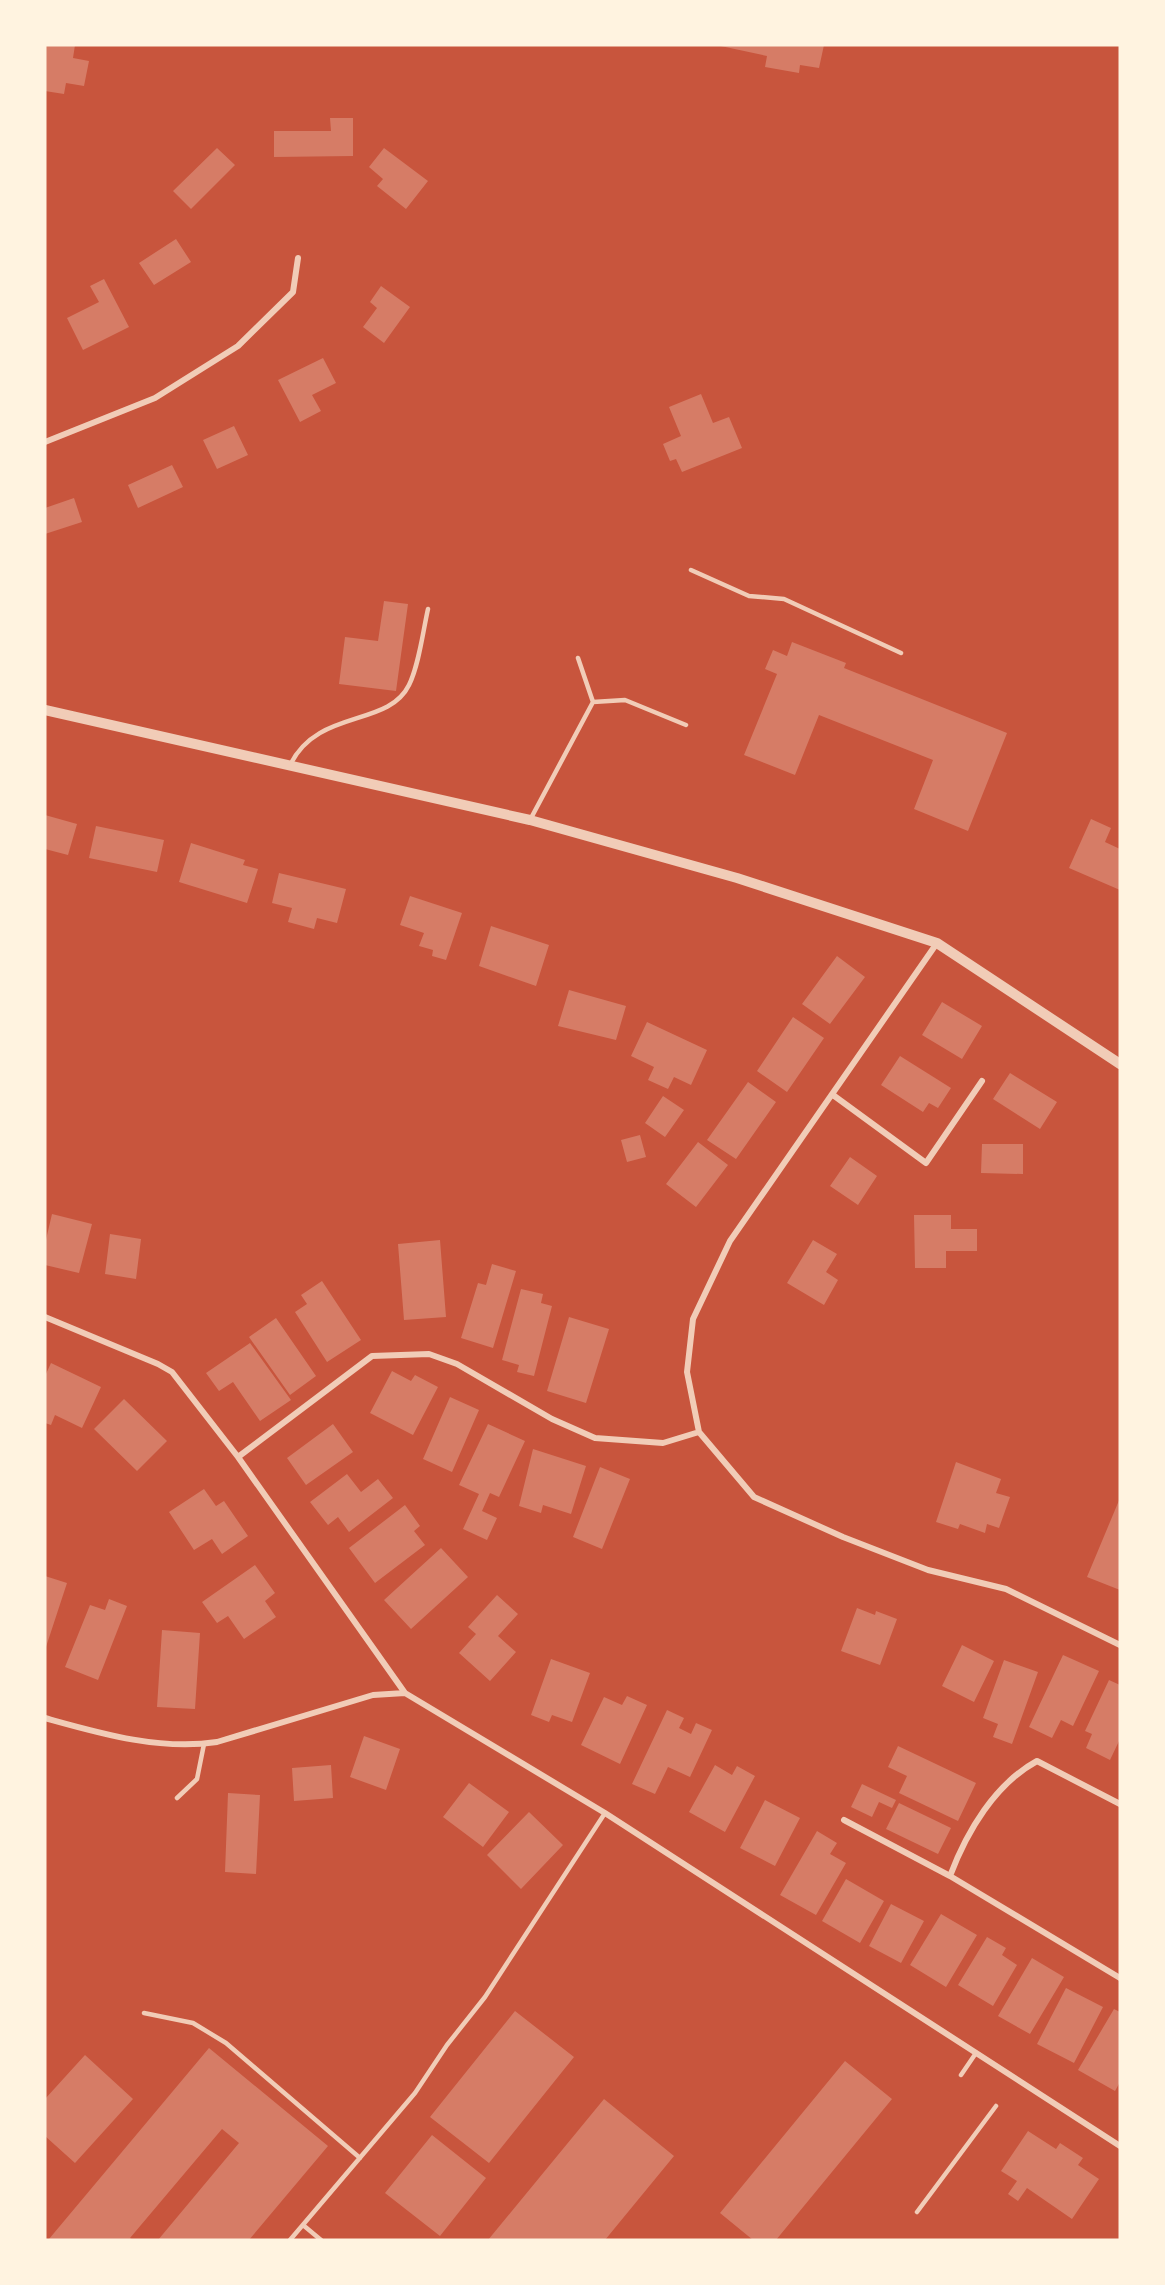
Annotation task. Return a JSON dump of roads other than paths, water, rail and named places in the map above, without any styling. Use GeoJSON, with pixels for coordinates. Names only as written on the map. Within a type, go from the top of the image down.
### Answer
{"type":"FeatureCollection","features":[{"type":"Feature","properties":{"kind":"street"},"geometry":{"type":"LineString","coordinates":[[45,442],[155,398],[238,346],[293,292],[298,258]]}},
{"type":"Feature","properties":{"kind":"street"},"geometry":{"type":"LineString","coordinates":[[45,710],[530,820],[737,878],[937,943],[1120,1064]]}},
{"type":"Feature","properties":{"kind":"street"},"geometry":{"type":"LineString","coordinates":[[937,943],[730,1241],[693,1319],[687,1372],[699,1432],[754,1497],[843,1537],[928,1570],[1006,1589],[1120,1645]]}},
{"type":"Feature","properties":{"kind":"street"},"geometry":{"type":"LineString","coordinates":[[833,1095],[926,1163],[982,1081]]}},
{"type":"Feature","properties":{"kind":"street"},"geometry":{"type":"LineString","coordinates":[[45,1317],[172,1372],[238,1457],[405,1693],[605,1813],[1120,2146]]}},
{"type":"Feature","properties":{"kind":"street"},"geometry":{"type":"LineString","coordinates":[[238,1457],[372,1356],[429,1354],[457,1364],[552,1419],[595,1438],[663,1443],[699,1432]]}},
{"type":"Feature","properties":{"kind":"street"},"geometry":{"type":"LineString","coordinates":[[45,1718],[111,1736],[204,1744],[373,1695],[405,1693]]}},
{"type":"Feature","properties":{"kind":"street"},"geometry":{"type":"LineString","coordinates":[[950,1876],[960,1850],[988,1805],[1020,1770],[1037,1761],[1120,1804]]}},
{"type":"Feature","properties":{"kind":"street"},"geometry":{"type":"LineString","coordinates":[[844,1820],[950,1876],[1120,1978]]}},
{"type":"Feature","properties":{"kind":"lane"},"geometry":{"type":"LineString","coordinates":[[691,570],[749,596],[784,599],[901,653]]}},
{"type":"Feature","properties":{"kind":"lane"},"geometry":{"type":"LineString","coordinates":[[290,765],[298,749],[317,732],[379,711],[399,699],[409,685],[428,609]]}},
{"type":"Feature","properties":{"kind":"lane"},"geometry":{"type":"LineString","coordinates":[[530,820],[593,702],[578,658]]}},
{"type":"Feature","properties":{"kind":"lane"},"geometry":{"type":"LineString","coordinates":[[593,702],[625,700],[686,725]]}},
{"type":"Feature","properties":{"kind":"lane"},"geometry":{"type":"LineString","coordinates":[[177,1798],[197,1779],[204,1744]]}},
{"type":"Feature","properties":{"kind":"lane"},"geometry":{"type":"LineString","coordinates":[[290,2240],[415,2093],[447,2045],[485,1996],[605,1813]]}},
{"type":"Feature","properties":{"kind":"lane"},"geometry":{"type":"LineString","coordinates":[[144,2013],[193,2023],[226,2043],[360,2158]]}},
{"type":"Feature","properties":{"kind":"lane"},"geometry":{"type":"LineString","coordinates":[[961,2074],[976,2053]]}},
{"type":"Feature","properties":{"kind":"lane"},"geometry":{"type":"LineString","coordinates":[[916,2212],[996,2106]]}},
{"type":"Feature","properties":{"kind":"lane"},"geometry":{"type":"LineString","coordinates":[[303,2225],[321,2240]]}}]}
